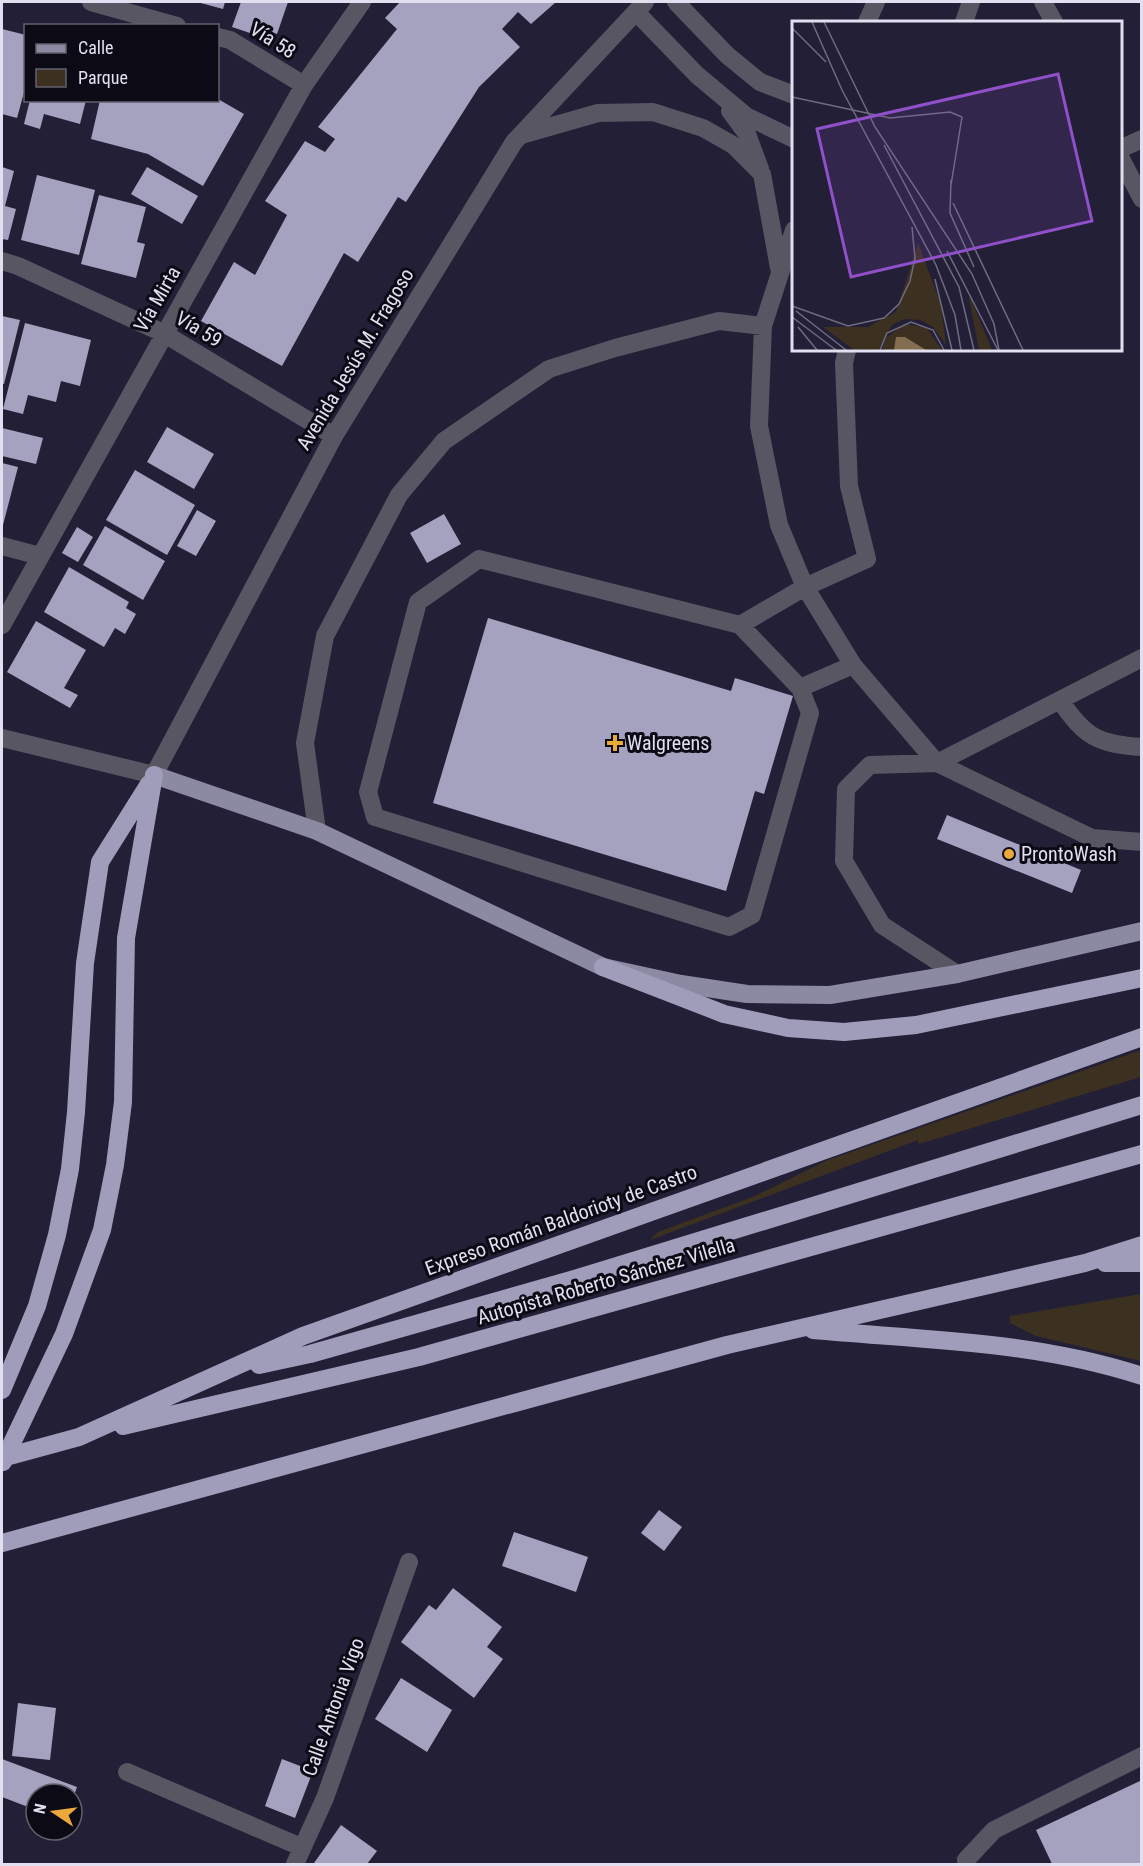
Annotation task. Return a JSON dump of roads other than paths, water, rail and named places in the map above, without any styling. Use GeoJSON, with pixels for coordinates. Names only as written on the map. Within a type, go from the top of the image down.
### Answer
{"type":"FeatureCollection","features":[{"type":"Feature","properties":{"kind":"highway"},"geometry":{"type":"LineString","coordinates":[[2,1390],[37,1306],[57,1236],[70,1169],[76,1112],[85,963],[100,862],[154,775]]}},
{"type":"Feature","properties":{"kind":"highway"},"geometry":{"type":"LineString","coordinates":[[2,1466],[64,1334],[102,1230],[115,1165],[123,1102],[126,938],[154,775]]}},
{"type":"Feature","properties":{"kind":"highway"},"geometry":{"type":"LineString","coordinates":[[603,968],[724,1014],[788,1028],[844,1032],[916,1025],[1142,978]]}},
{"type":"Feature","properties":{"kind":"highway","name":"Expreso Román Baldorioty de Castro"},"geometry":{"type":"LineString","coordinates":[[2,1458],[79,1437],[303,1336],[1142,1037]]}},
{"type":"Feature","properties":{"kind":"highway"},"geometry":{"type":"LineString","coordinates":[[228,1371],[310,1354],[578,1278],[1142,1106]]}},
{"type":"Feature","properties":{"kind":"highway","name":"Autopista Roberto Sánchez Vilella"},"geometry":{"type":"LineString","coordinates":[[79,1437],[419,1357],[1142,1154]]}},
{"type":"Feature","properties":{"kind":"highway"},"geometry":{"type":"LineString","coordinates":[[2,1544],[796,1328],[1085,1263],[1142,1245]]}},
{"type":"Feature","properties":{"kind":"highway"},"geometry":{"type":"LineString","coordinates":[[1085,1263],[1142,1263]]}},
{"type":"Feature","properties":{"kind":"highway"},"geometry":{"type":"LineString","coordinates":[[796,1328],[974,1342],[1045,1351],[1142,1376]]}},
{"type":"Feature","properties":{"kind":"main road"},"geometry":{"type":"LineString","coordinates":[[154,775],[317,831],[603,968],[681,984],[747,994],[830,995],[957,974],[1142,931]]}},
{"type":"Feature","properties":{"kind":"street"},"geometry":{"type":"LineString","coordinates":[[91,2],[170,24]]}},
{"type":"Feature","properties":{"kind":"street","name":"Vía Mirta"},"geometry":{"type":"LineString","coordinates":[[2,625],[163,333],[304,85],[362,2]]}},
{"type":"Feature","properties":{"kind":"street"},"geometry":{"type":"LineString","coordinates":[[676,2],[727,55],[760,82],[792,94]]}},
{"type":"Feature","properties":{"kind":"street"},"geometry":{"type":"LineString","coordinates":[[867,21],[876,2]]}},
{"type":"Feature","properties":{"kind":"street"},"geometry":{"type":"LineString","coordinates":[[964,21],[971,2]]}},
{"type":"Feature","properties":{"kind":"street"},"geometry":{"type":"LineString","coordinates":[[1043,2],[1053,21]]}},
{"type":"Feature","properties":{"kind":"street"},"geometry":{"type":"LineString","coordinates":[[640,7],[715,90],[747,134],[762,174],[780,273]]}},
{"type":"Feature","properties":{"kind":"street","name":"Avenida Jesús M. Fragoso"},"geometry":{"type":"LineString","coordinates":[[154,775],[334,436],[520,136],[640,7]]}},
{"type":"Feature","properties":{"kind":"street","name":"Vía 58"},"geometry":{"type":"LineString","coordinates":[[219,37],[230,40],[304,85]]}},
{"type":"Feature","properties":{"kind":"street"},"geometry":{"type":"LineString","coordinates":[[715,90],[746,117],[792,138]]}},
{"type":"Feature","properties":{"kind":"street"},"geometry":{"type":"LineString","coordinates":[[520,136],[598,113],[653,112],[703,128],[747,134],[792,145]]}},
{"type":"Feature","properties":{"kind":"street"},"geometry":{"type":"LineString","coordinates":[[703,128],[733,146],[762,174]]}},
{"type":"Feature","properties":{"kind":"street"},"geometry":{"type":"LineString","coordinates":[[1122,148],[1142,139]]}},
{"type":"Feature","properties":{"kind":"street"},"geometry":{"type":"LineString","coordinates":[[1122,162],[1142,199]]}},
{"type":"Feature","properties":{"kind":"street"},"geometry":{"type":"LineString","coordinates":[[792,236],[763,326],[759,426],[779,525],[805,587],[853,665],[937,763],[1092,838],[1142,842]]}},
{"type":"Feature","properties":{"kind":"street","name":"Vía 59"},"geometry":{"type":"LineString","coordinates":[[2,261],[18,266],[163,333],[334,436]]}},
{"type":"Feature","properties":{"kind":"street"},"geometry":{"type":"LineString","coordinates":[[317,831],[305,743],[326,636],[399,495],[444,441],[549,369],[615,348],[719,321],[763,326]]}},
{"type":"Feature","properties":{"kind":"street"},"geometry":{"type":"LineString","coordinates":[[740,625],[805,587],[867,559],[849,486],[844,363],[847,351]]}},
{"type":"Feature","properties":{"kind":"street"},"geometry":{"type":"LineString","coordinates":[[2,546],[40,556]]}},
{"type":"Feature","properties":{"kind":"street"},"geometry":{"type":"LineString","coordinates":[[479,558],[740,625],[800,688],[810,713],[752,915],[729,927],[375,817],[368,792],[418,602],[479,558]]}},
{"type":"Feature","properties":{"kind":"street"},"geometry":{"type":"LineString","coordinates":[[957,974],[882,925],[843,861],[846,789],[870,765],[937,763],[1142,658]]}},
{"type":"Feature","properties":{"kind":"street"},"geometry":{"type":"LineString","coordinates":[[800,688],[853,665]]}},
{"type":"Feature","properties":{"kind":"street"},"geometry":{"type":"LineString","coordinates":[[1060,700],[1077,726],[1112,745],[1142,747]]}},
{"type":"Feature","properties":{"kind":"street"},"geometry":{"type":"LineString","coordinates":[[2,738],[154,775]]}},
{"type":"Feature","properties":{"kind":"street","name":"Calle Antonia Vigo"},"geometry":{"type":"LineString","coordinates":[[295,1864],[325,1798],[409,1562]]}},
{"type":"Feature","properties":{"kind":"street"},"geometry":{"type":"LineString","coordinates":[[967,1864],[966,1860],[994,1830],[1142,1756]]}},
{"type":"Feature","properties":{"kind":"street"},"geometry":{"type":"LineString","coordinates":[[127,1772],[301,1847]]}},
{"type":"Feature","properties":{"kind":"place","name":"Walgreens"},"geometry":{"type":"Point","coordinates":[615,743]}},
{"type":"Feature","properties":{"kind":"place","name":"ProntoWash"},"geometry":{"type":"Point","coordinates":[1009,854]}}]}
